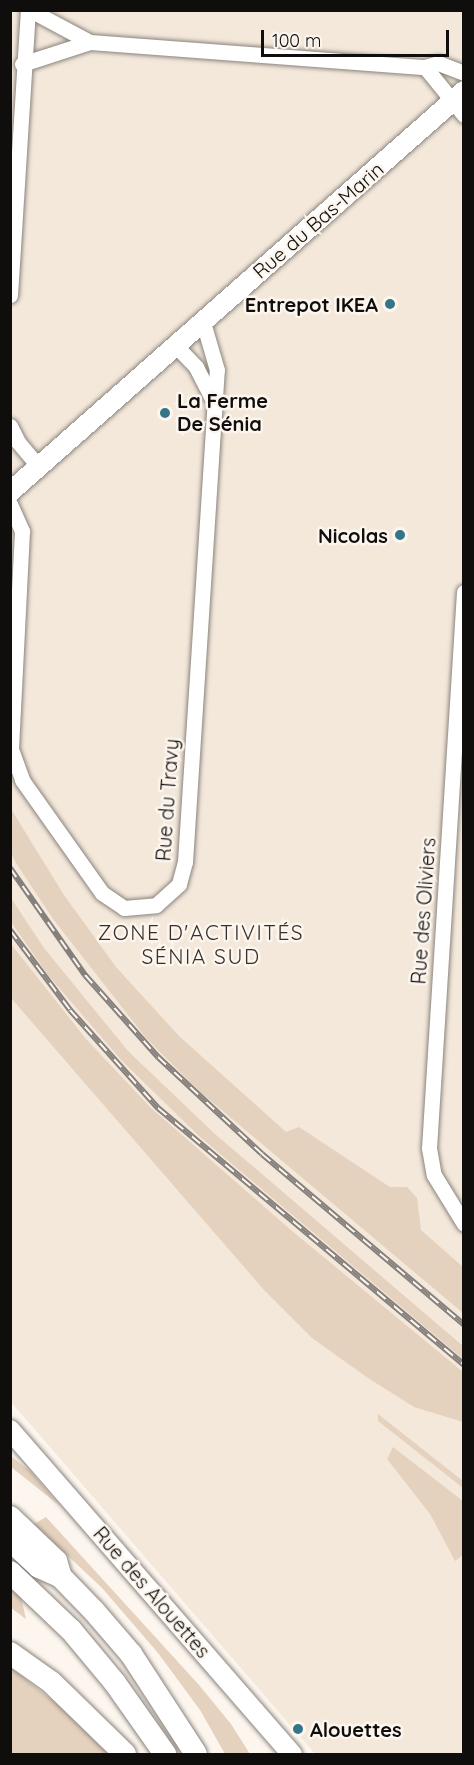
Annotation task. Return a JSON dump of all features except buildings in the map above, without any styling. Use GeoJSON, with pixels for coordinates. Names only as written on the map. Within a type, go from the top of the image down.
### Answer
{"type":"FeatureCollection","features":[{"type":"Feature","properties":{"kind":"highway"},"geometry":{"type":"LineString","coordinates":[[10,1517],[56,1561],[61,1577]]}},
{"type":"Feature","properties":{"kind":"highway"},"geometry":{"type":"LineString","coordinates":[[10,1540],[39,1567],[61,1577],[131,1653],[196,1755]]}},
{"type":"Feature","properties":{"kind":"highway"},"geometry":{"type":"LineString","coordinates":[[10,1572],[71,1630],[128,1700],[165,1755]]}},
{"type":"Feature","properties":{"kind":"highway"},"geometry":{"type":"LineString","coordinates":[[10,1641],[125,1755]]}},
{"type":"Feature","properties":{"kind":"highway"},"geometry":{"type":"LineString","coordinates":[[10,1653],[51,1682]]}},
{"type":"Feature","properties":{"kind":"main road","name":"Rue du Bas-Marin"},"geometry":{"type":"LineString","coordinates":[[12,490],[203,322],[460,102]]}},
{"type":"Feature","properties":{"kind":"main road","name":"Rue des Alouettes"},"geometry":{"type":"LineString","coordinates":[[10,1430],[292,1755]]}},
{"type":"Feature","properties":{"kind":"street"},"geometry":{"type":"LineString","coordinates":[[10,295],[22,64],[29,10],[90,42]]}},
{"type":"Feature","properties":{"kind":"street"},"geometry":{"type":"LineString","coordinates":[[22,64],[90,42],[425,67],[445,64],[464,73]]}},
{"type":"Feature","properties":{"kind":"street"},"geometry":{"type":"LineString","coordinates":[[425,67],[460,102]]}},
{"type":"Feature","properties":{"kind":"street","name":"Rue du Travy"},"geometry":{"type":"LineString","coordinates":[[12,490],[22,524],[15,546],[11,750],[22,780],[102,893],[124,908],[156,905],[179,884],[185,862],[213,402],[217,370],[203,322]]}},
{"type":"Feature","properties":{"kind":"street","name":"Rue du Travy"},"geometry":{"type":"LineString","coordinates":[[176,346],[196,366],[213,402]]}},
{"type":"Feature","properties":{"kind":"street"},"geometry":{"type":"LineString","coordinates":[[10,426],[18,442],[39,467]]}},
{"type":"Feature","properties":{"kind":"street","name":"Rue des Oliviers"},"geometry":{"type":"LineString","coordinates":[[464,591],[429,1148],[434,1174],[464,1224]]}},
{"type":"Feature","properties":{"kind":"shaded area"},"geometry":{"type":"Polygon","coordinates":[[[10,11],[463,11],[463,1754],[315,1754],[11,1402],[10,11]]]}},
{"type":"Feature","properties":{"kind":"shaded area"},"geometry":{"type":"Polygon","coordinates":[[[11,809],[64,895],[116,967],[179,1036],[286,1132],[299,1127],[390,1187],[407,1187],[417,1198],[421,1230],[463,1267],[463,1313],[199,1091],[146,1038],[53,919],[16,863],[11,853],[11,809]]]}},
{"type":"Feature","properties":{"kind":"shaded area"},"geometry":{"type":"Polygon","coordinates":[[[11,898],[44,948],[128,1051],[215,1134],[463,1346],[463,1359],[199,1136],[122,1061],[48,975],[11,922],[11,898]]]}},
{"type":"Feature","properties":{"kind":"shaded area"},"geometry":{"type":"Polygon","coordinates":[[[11,944],[86,1039],[151,1108],[292,1231],[463,1372],[463,1422],[414,1407],[368,1378],[312,1338],[264,1290],[11,998],[11,944]]]}},
{"type":"Feature","properties":{"kind":"shaded area"},"geometry":{"type":"Polygon","coordinates":[[[378,1414],[463,1481],[463,1488],[378,1421],[378,1414]]]}},
{"type":"Feature","properties":{"kind":"shaded area"},"geometry":{"type":"Polygon","coordinates":[[[393,1447],[463,1501],[463,1555],[455,1561],[430,1514],[387,1459],[393,1447]]]}},
{"type":"Feature","properties":{"kind":"shaded area"},"geometry":{"type":"Polygon","coordinates":[[[11,1456],[31,1472],[60,1506],[11,1467],[11,1456]]]}},
{"type":"Feature","properties":{"kind":"shaded area"},"geometry":{"type":"Polygon","coordinates":[[[46,1517],[199,1685],[231,1724],[250,1754],[225,1754],[200,1710],[158,1653],[102,1588],[34,1524],[46,1517]]]}},
{"type":"Feature","properties":{"kind":"shaded area"},"geometry":{"type":"Polygon","coordinates":[[[10,1587],[21,1597],[26,1619],[11,1608],[10,1587]]]}},
{"type":"Feature","properties":{"kind":"shaded area"},"geometry":{"type":"Polygon","coordinates":[[[10,1667],[58,1705],[108,1754],[11,1754],[10,1667]]]}},
{"type":"Feature","properties":{"kind":"railway"},"geometry":{"type":"LineString","coordinates":[[10,868],[85,975],[158,1057],[262,1154],[464,1325]]}},
{"type":"Feature","properties":{"kind":"railway"},"geometry":{"type":"LineString","coordinates":[[10,930],[70,1010],[158,1108],[464,1365]]}},
{"type":"Feature","properties":{"kind":"place","name":"Entrepot IKEA"},"geometry":{"type":"Point","coordinates":[390,304]}},
{"type":"Feature","properties":{"kind":"place","name":"La Ferme De Sénia"},"geometry":{"type":"Point","coordinates":[165,413]}},
{"type":"Feature","properties":{"kind":"place","name":"Nicolas"},"geometry":{"type":"Point","coordinates":[400,535]}},
{"type":"Feature","properties":{"kind":"place","name":"Alouettes"},"geometry":{"type":"Point","coordinates":[298,1729]}},
{"type":"Feature","properties":{"kind":"district","name":"ZONE D'ACTIVITÉS SÉNIA SUD"},"geometry":{"type":"Point","coordinates":[201,944]}}]}
